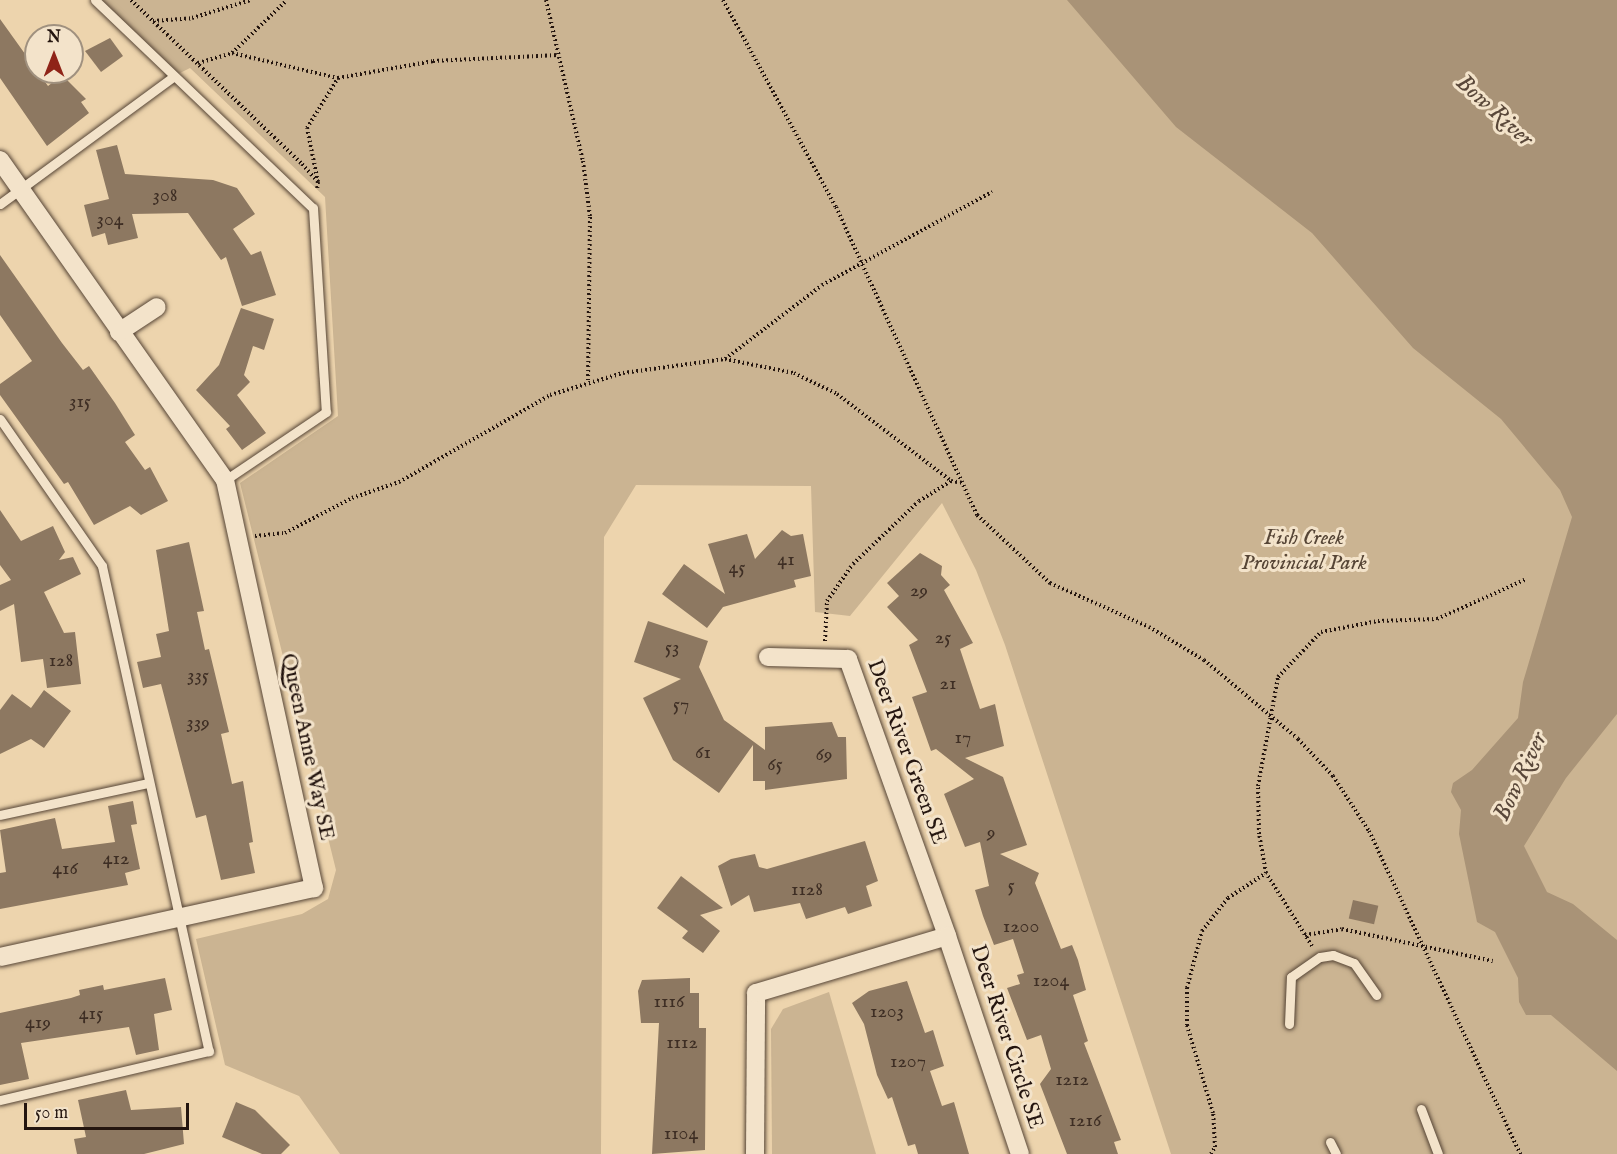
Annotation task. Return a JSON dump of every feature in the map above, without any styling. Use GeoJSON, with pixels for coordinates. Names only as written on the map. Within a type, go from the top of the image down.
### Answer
{"type":"FeatureCollection","features":[{"type":"Feature","properties":{"kind":"street","name":"Queen Anne Way SE"},"geometry":{"type":"LineString","coordinates":[[0,160],[225,480],[314,888],[0,957]]}},
{"type":"Feature","properties":{"kind":"street"},"geometry":{"type":"LineString","coordinates":[[119,332],[157,307]]}},
{"type":"Feature","properties":{"kind":"street","name":"Deer River Green SE"},"geometry":{"type":"LineString","coordinates":[[768,657],[848,659],[947,936]]}},
{"type":"Feature","properties":{"kind":"street","name":"Deer River Circle SE"},"geometry":{"type":"LineString","coordinates":[[755,1154],[756,993],[947,936],[1020,1154]]}},
{"type":"Feature","properties":{"kind":"lane"},"geometry":{"type":"LineString","coordinates":[[95,0],[313,208],[326,412],[225,480]]}},
{"type":"Feature","properties":{"kind":"lane"},"geometry":{"type":"LineString","coordinates":[[0,204],[174,76]]}},
{"type":"Feature","properties":{"kind":"lane"},"geometry":{"type":"LineString","coordinates":[[0,419],[102,566],[148,783],[209,1051],[0,1100]]}},
{"type":"Feature","properties":{"kind":"lane"},"geometry":{"type":"LineString","coordinates":[[0,815],[148,783]]}},
{"type":"Feature","properties":{"kind":"lane"},"geometry":{"type":"LineString","coordinates":[[1289,1024],[1291,977],[1320,957],[1333,955],[1354,963],[1376,994]]}},
{"type":"Feature","properties":{"kind":"lane"},"geometry":{"type":"LineString","coordinates":[[1421,1108],[1438,1154]]}},
{"type":"Feature","properties":{"kind":"lane"},"geometry":{"type":"LineString","coordinates":[[1330,1142],[1336,1154]]}},
{"type":"Feature","properties":{"kind":"path"},"geometry":{"type":"LineString","coordinates":[[131,0],[318,182]]}},
{"type":"Feature","properties":{"kind":"path"},"geometry":{"type":"LineString","coordinates":[[152,21],[192,18],[251,0]]}},
{"type":"Feature","properties":{"kind":"path"},"geometry":{"type":"LineString","coordinates":[[198,63],[232,53],[287,0]]}},
{"type":"Feature","properties":{"kind":"path"},"geometry":{"type":"LineString","coordinates":[[546,0],[583,161],[590,217],[588,380]]}},
{"type":"Feature","properties":{"kind":"path"},"geometry":{"type":"LineString","coordinates":[[723,0],[836,207],[977,515],[1039,575],[1169,637],[1274,717],[1314,754],[1357,809],[1520,1154]]}},
{"type":"Feature","properties":{"kind":"path"},"geometry":{"type":"LineString","coordinates":[[232,53],[338,78],[433,61],[558,55]]}},
{"type":"Feature","properties":{"kind":"path"},"geometry":{"type":"LineString","coordinates":[[313,208],[318,182],[307,128],[338,78]]}},
{"type":"Feature","properties":{"kind":"path"},"geometry":{"type":"LineString","coordinates":[[724,359],[822,285],[992,192]]}},
{"type":"Feature","properties":{"kind":"path"},"geometry":{"type":"LineString","coordinates":[[237,534],[275,535],[321,518],[352,498],[399,482],[550,395],[588,380],[724,359],[794,373],[837,394],[951,481],[964,483]]}},
{"type":"Feature","properties":{"kind":"path"},"geometry":{"type":"LineString","coordinates":[[824,658],[825,615],[835,589],[873,544],[919,501],[951,481]]}},
{"type":"Feature","properties":{"kind":"path"},"geometry":{"type":"LineString","coordinates":[[1320,957],[1266,873],[1257,802],[1274,717],[1278,677],[1321,632],[1378,621],[1437,619],[1527,579]]}},
{"type":"Feature","properties":{"kind":"path"},"geometry":{"type":"LineString","coordinates":[[1211,1154],[1215,1147],[1213,1113],[1187,1025],[1187,988],[1202,931],[1228,898],[1266,873]]}},
{"type":"Feature","properties":{"kind":"path"},"geometry":{"type":"LineString","coordinates":[[1305,936],[1342,928],[1493,961]]}},
{"type":"Feature","properties":{"kind":"green space","name":"Fish Creek Provincial Park"},"geometry":{"type":"Polygon","coordinates":[[[95,0],[1130,0],[1617,395],[1617,1154],[1171,1154],[1005,645],[976,570],[942,503],[850,616],[815,612],[811,486],[636,485],[604,537],[601,1154],[340,1154],[299,1096],[225,1065],[196,939],[302,914],[328,899],[336,870],[240,483],[338,416],[325,197],[190,68],[174,76],[95,0]]]}},
{"type":"Feature","properties":{"kind":"green space"},"geometry":{"type":"Polygon","coordinates":[[[829,992],[876,1154],[772,1154],[771,1029],[783,1009],[829,992]]]}},
{"type":"Feature","properties":{"kind":"water","name":"Bow River"},"geometry":{"type":"Polygon","coordinates":[[[1067,0],[1617,0],[1617,714],[1566,778],[1524,846],[1547,892],[1573,904],[1617,940],[1617,1071],[1551,1015],[1526,1015],[1519,1002],[1518,978],[1495,932],[1477,922],[1459,834],[1461,810],[1451,792],[1453,783],[1472,770],[1518,718],[1523,682],[1572,517],[1560,490],[1501,419],[1413,348],[1312,233],[1176,127],[1067,0]]]}},
{"type":"Feature","properties":{"kind":"building"},"geometry":{"type":"Polygon","coordinates":[[[0,19],[24,52],[24,84],[47,84],[48,86],[71,84],[86,99],[81,102],[89,113],[47,146],[0,78],[0,19]]]}},
{"type":"Feature","properties":{"kind":"building"},"geometry":{"type":"Polygon","coordinates":[[[110,38],[123,56],[101,72],[85,51],[110,38]]]}},
{"type":"Feature","properties":{"kind":"building"},"geometry":{"type":"Polygon","coordinates":[[[117,145],[125,174],[213,180],[237,188],[255,214],[233,229],[251,255],[261,251],[276,295],[242,306],[226,257],[221,260],[188,213],[132,214],[138,238],[108,245],[105,233],[92,237],[84,205],[109,199],[96,150],[117,145]]]}},
{"type":"Feature","properties":{"kind":"building"},"geometry":{"type":"Polygon","coordinates":[[[0,255],[62,343],[83,370],[89,366],[115,403],[135,435],[125,442],[145,470],[150,467],[168,501],[141,515],[130,506],[94,525],[68,482],[64,484],[0,395],[0,384],[32,361],[0,315],[0,255]]]}},
{"type":"Feature","properties":{"kind":"building"},"geometry":{"type":"Polygon","coordinates":[[[241,308],[274,319],[264,350],[253,346],[244,375],[250,382],[237,395],[266,433],[242,450],[226,429],[230,426],[196,390],[219,365],[241,308]]]}},
{"type":"Feature","properties":{"kind":"building"},"geometry":{"type":"Polygon","coordinates":[[[0,510],[21,541],[53,526],[65,552],[59,560],[73,557],[81,574],[44,592],[64,633],[75,632],[81,684],[47,688],[43,659],[21,662],[14,604],[0,611],[0,585],[11,580],[0,565],[0,510]]]}},
{"type":"Feature","properties":{"kind":"building"},"geometry":{"type":"Polygon","coordinates":[[[782,530],[791,536],[803,534],[811,576],[794,580],[796,587],[723,607],[707,628],[662,594],[684,564],[725,594],[708,544],[747,534],[755,559],[782,530]]]}},
{"type":"Feature","properties":{"kind":"building"},"geometry":{"type":"Polygon","coordinates":[[[189,542],[204,611],[197,612],[205,650],[209,649],[229,732],[221,734],[232,784],[243,781],[253,842],[249,843],[255,873],[221,880],[206,815],[196,818],[161,684],[143,688],[137,662],[161,657],[156,634],[169,631],[156,550],[189,542]]]}},
{"type":"Feature","properties":{"kind":"building"},"geometry":{"type":"Polygon","coordinates":[[[920,553],[942,566],[941,575],[950,585],[944,590],[973,643],[960,649],[980,709],[995,704],[1004,746],[965,758],[1003,777],[1027,845],[1000,854],[1039,873],[1035,883],[1061,949],[1072,945],[1078,960],[1086,990],[1073,995],[1088,1041],[1084,1043],[1121,1140],[1114,1142],[1118,1154],[1067,1154],[1040,1084],[1051,1069],[1041,1035],[1027,1040],[1007,988],[1020,984],[1017,975],[1024,973],[1013,939],[994,945],[983,916],[975,890],[989,886],[980,842],[965,847],[944,794],[974,779],[936,749],[931,751],[912,697],[927,692],[909,645],[918,640],[887,607],[899,596],[887,583],[920,553]]]}},
{"type":"Feature","properties":{"kind":"building"},"geometry":{"type":"Polygon","coordinates":[[[648,621],[708,641],[699,667],[724,720],[765,750],[765,727],[832,722],[838,737],[846,737],[847,779],[765,790],[765,781],[753,781],[753,745],[719,793],[673,760],[643,698],[681,679],[634,662],[648,621]]]}},
{"type":"Feature","properties":{"kind":"building"},"geometry":{"type":"Polygon","coordinates":[[[44,690],[71,711],[44,748],[31,739],[0,754],[0,710],[12,694],[31,708],[44,690]]]}},
{"type":"Feature","properties":{"kind":"building"},"geometry":{"type":"Polygon","coordinates":[[[133,801],[137,824],[131,825],[140,869],[125,873],[128,885],[0,909],[0,873],[6,872],[0,830],[55,818],[62,849],[115,842],[108,806],[133,801]]]}},
{"type":"Feature","properties":{"kind":"building"},"geometry":{"type":"Polygon","coordinates":[[[865,841],[878,881],[866,886],[872,906],[848,914],[845,907],[806,919],[800,903],[754,912],[749,895],[731,906],[718,866],[731,859],[755,854],[759,867],[767,869],[865,841]]]}},
{"type":"Feature","properties":{"kind":"building"},"geometry":{"type":"Polygon","coordinates":[[[681,876],[723,908],[700,915],[720,931],[703,953],[682,938],[688,931],[657,908],[681,876]]]}},
{"type":"Feature","properties":{"kind":"building"},"geometry":{"type":"Polygon","coordinates":[[[1353,900],[1378,906],[1374,924],[1349,919],[1353,900]]]}},
{"type":"Feature","properties":{"kind":"building"},"geometry":{"type":"Polygon","coordinates":[[[165,978],[172,1010],[154,1014],[159,1050],[136,1055],[129,1027],[21,1043],[29,1079],[0,1085],[0,1013],[71,998],[80,995],[79,990],[103,985],[104,990],[165,978]]]}},
{"type":"Feature","properties":{"kind":"building"},"geometry":{"type":"Polygon","coordinates":[[[690,978],[690,993],[699,993],[699,1028],[706,1028],[705,1150],[652,1154],[659,1023],[641,1023],[638,991],[642,980],[690,978]]]}},
{"type":"Feature","properties":{"kind":"building"},"geometry":{"type":"Polygon","coordinates":[[[907,981],[925,1033],[933,1030],[944,1066],[930,1071],[942,1106],[954,1102],[969,1154],[918,1154],[915,1144],[908,1146],[892,1097],[888,1099],[877,1075],[864,1024],[852,1003],[869,991],[907,981]]]}},
{"type":"Feature","properties":{"kind":"building"},"geometry":{"type":"Polygon","coordinates":[[[126,1090],[131,1110],[181,1107],[184,1144],[144,1154],[77,1154],[74,1139],[86,1137],[78,1100],[126,1090]]]}},
{"type":"Feature","properties":{"kind":"building"},"geometry":{"type":"Polygon","coordinates":[[[236,1102],[255,1110],[290,1145],[281,1154],[262,1154],[222,1137],[236,1102]]]}}]}
